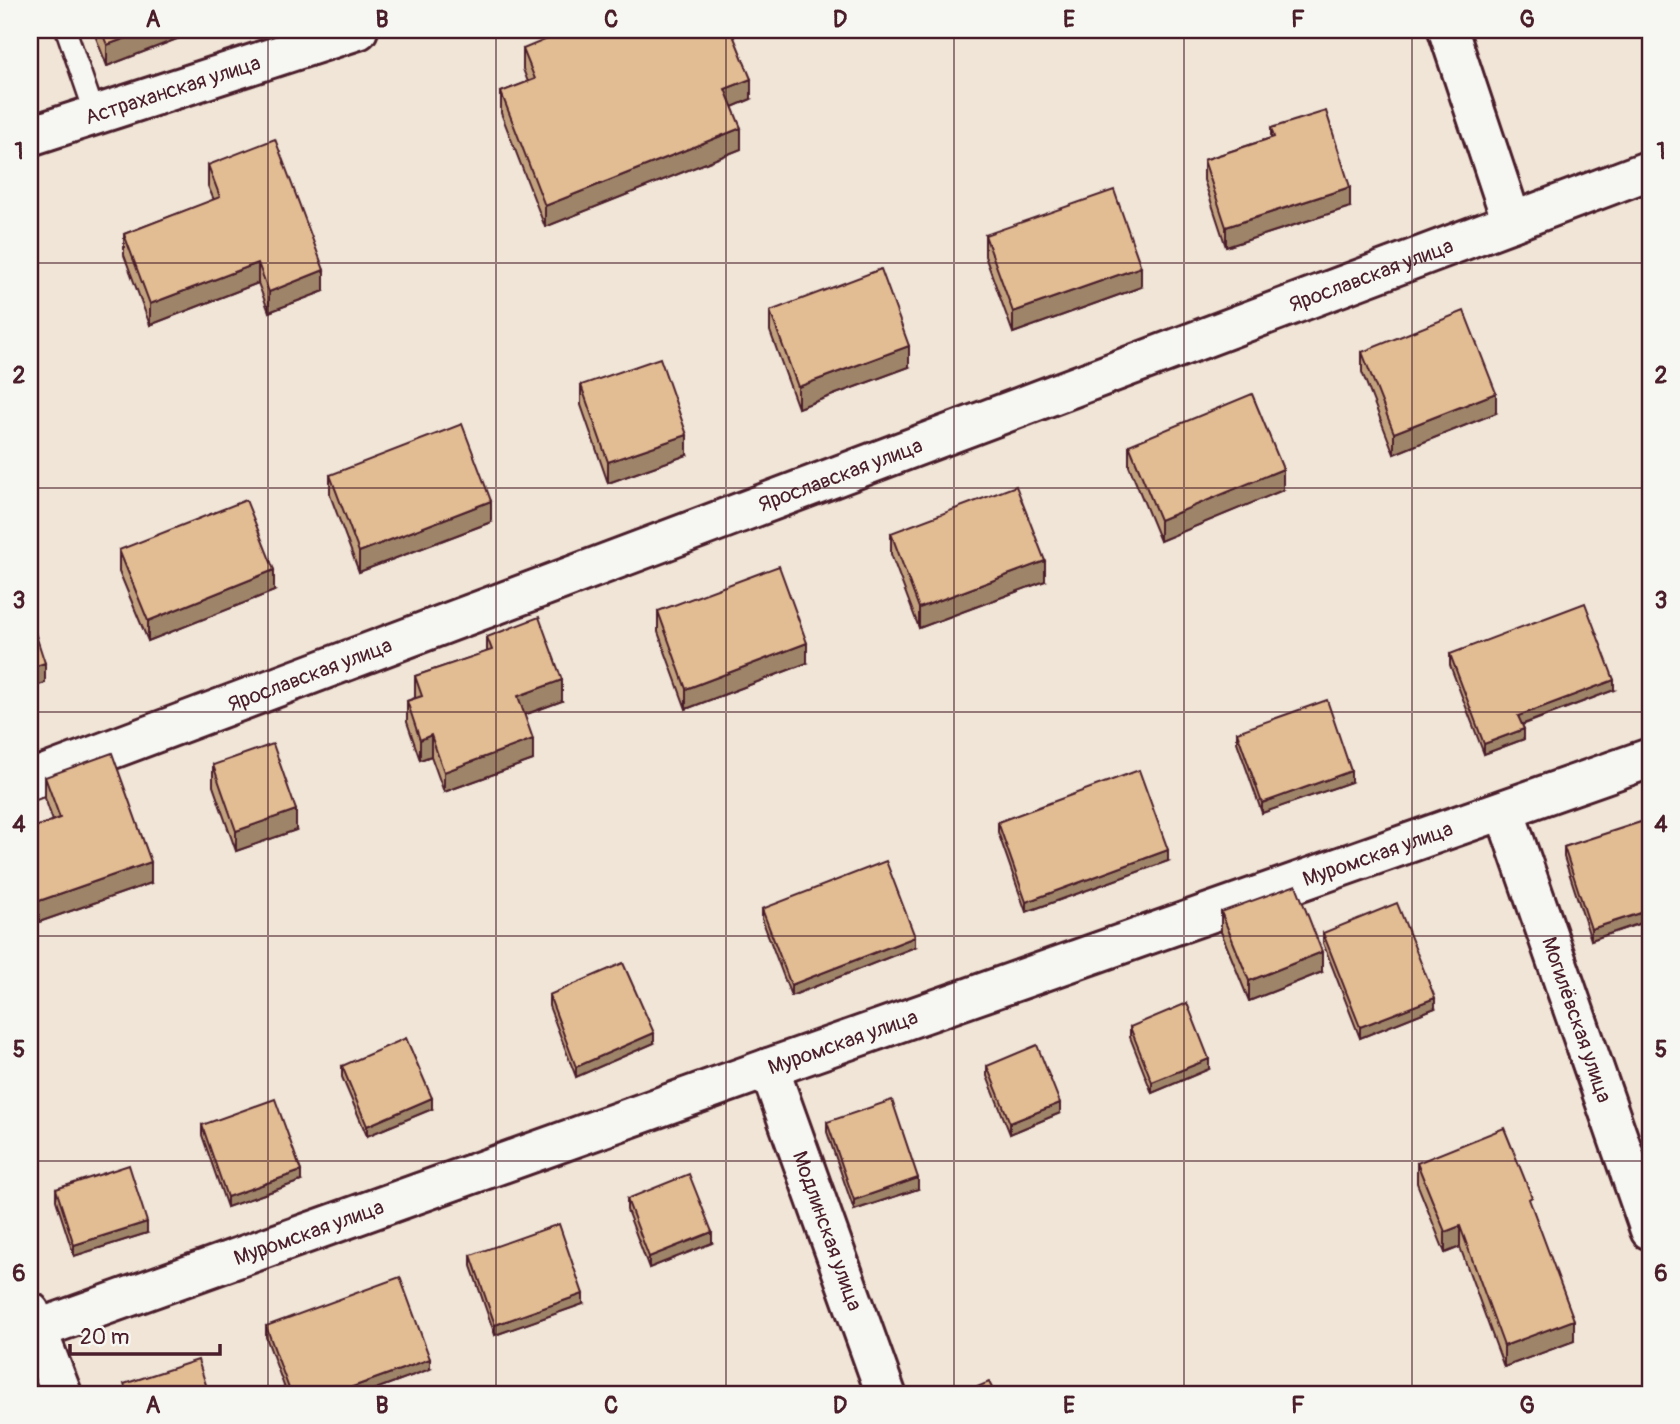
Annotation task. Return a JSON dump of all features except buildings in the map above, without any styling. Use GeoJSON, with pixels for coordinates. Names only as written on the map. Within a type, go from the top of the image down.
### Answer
{"type":"FeatureCollection","features":[{"type":"Feature","properties":{"kind":"street","name":"Астраханская улица"},"geometry":{"type":"LineString","coordinates":[[30,136],[358,30]]}},
{"type":"Feature","properties":{"kind":"street"},"geometry":{"type":"LineString","coordinates":[[1448,30],[1512,222]]}},
{"type":"Feature","properties":{"kind":"street","name":"Ярославская улица"},"geometry":{"type":"LineString","coordinates":[[30,780],[1650,170]]}},
{"type":"Feature","properties":{"kind":"street","name":"Муромская улица"},"geometry":{"type":"LineString","coordinates":[[32,1324],[1650,758]]}},
{"type":"Feature","properties":{"kind":"street","name":"Могилёвская улица"},"geometry":{"type":"LineString","coordinates":[[1504,810],[1650,1230]]}},
{"type":"Feature","properties":{"kind":"street","name":"Модлинская улица"},"geometry":{"type":"LineString","coordinates":[[769,1068],[886,1394]]}},
{"type":"Feature","properties":{"kind":"street"},"geometry":{"type":"LineString","coordinates":[[32,1324],[61,1394]]}},
{"type":"Feature","properties":{"kind":"lane"},"geometry":{"type":"LineString","coordinates":[[66,30],[95,114]]}}]}
